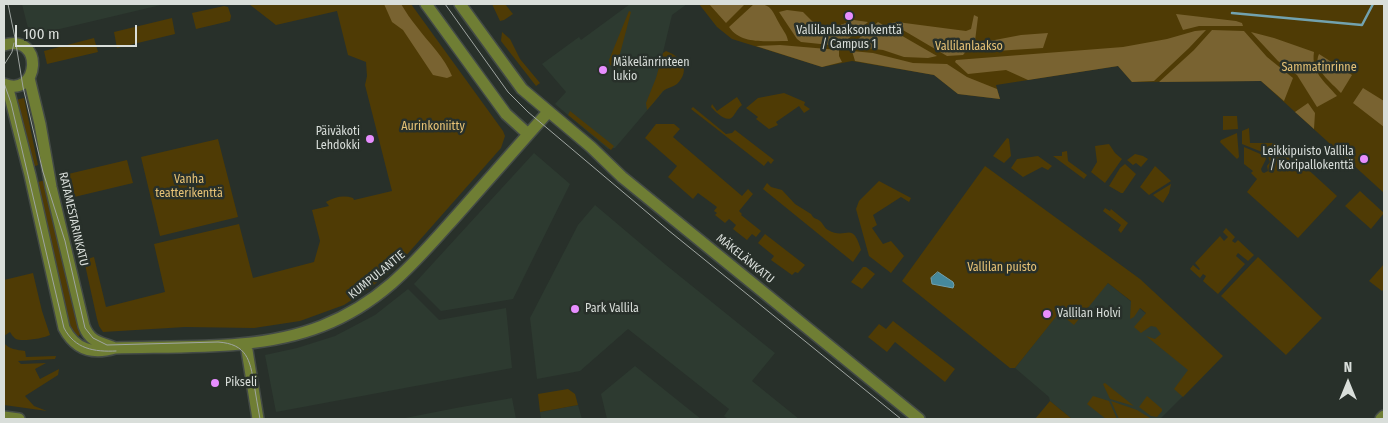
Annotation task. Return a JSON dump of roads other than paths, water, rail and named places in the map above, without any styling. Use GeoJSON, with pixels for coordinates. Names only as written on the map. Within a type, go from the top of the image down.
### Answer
{"type":"FeatureCollection","features":[{"type":"Feature","properties":{"kind":"main road"},"geometry":{"type":"LineString","coordinates":[[426,4],[495,100],[510,118],[528,134]]}},
{"type":"Feature","properties":{"kind":"main road","name":"MÄKELÄNKATU"},"geometry":{"type":"LineString","coordinates":[[460,4],[522,89],[622,176],[919,419]]}},
{"type":"Feature","properties":{"kind":"main road","name":"RATAMESTARINKATU"},"geometry":{"type":"LineString","coordinates":[[4,45],[20,44],[28,50],[34,65],[29,78],[40,124],[51,186],[84,326],[88,335],[98,342],[115,348]]}},
{"type":"Feature","properties":{"kind":"main road"},"geometry":{"type":"LineString","coordinates":[[6,84],[20,84],[29,78]]}},
{"type":"Feature","properties":{"kind":"main road","name":"KUMPULANTIE"},"geometry":{"type":"LineString","coordinates":[[6,84],[30,175],[62,321],[67,333],[74,342],[81,347],[102,352],[115,348],[246,344],[300,333],[320,327],[349,314],[372,300],[411,268],[539,122],[552,115]]}},
{"type":"Feature","properties":{"kind":"main road"},"geometry":{"type":"LineString","coordinates":[[510,118],[539,122]]}},
{"type":"Feature","properties":{"kind":"main road"},"geometry":{"type":"LineString","coordinates":[[246,344],[258,419]]}},
{"type":"Feature","properties":{"kind":"main road"},"geometry":{"type":"LineString","coordinates":[[1381,419],[1384,416]]}},
{"type":"Feature","properties":{"kind":"main road"},"geometry":{"type":"LineString","coordinates":[[4,417],[19,419]]}},
{"type":"Feature","properties":{"kind":"water"},"geometry":{"type":"Polygon","coordinates":[[[938,272],[953,282],[953,288],[932,284],[931,278],[938,272]]]}},
{"type":"Feature","properties":{"kind":"waterway"},"geometry":{"type":"LineString","coordinates":[[1232,13],[1362,25],[1373,4]]}},
{"type":"Feature","properties":{"kind":"tram line"},"geometry":{"type":"LineString","coordinates":[[8,4],[23,87],[43,172],[65,241],[85,328],[93,338],[107,345],[218,342],[235,346],[245,355],[251,368],[260,419]]}},
{"type":"Feature","properties":{"kind":"tram line"},"geometry":{"type":"LineString","coordinates":[[445,4],[508,92],[528,112],[668,230],[901,419]]}},
{"type":"Feature","properties":{"kind":"tram line"},"geometry":{"type":"LineString","coordinates":[[4,65],[12,52],[14,43]]}},
{"type":"Feature","properties":{"kind":"tram line"},"geometry":{"type":"LineString","coordinates":[[4,83],[11,103],[64,328],[68,335],[79,345],[93,350],[116,351]]}},
{"type":"Feature","properties":{"kind":"place","name":"Vallilanlaaksonkenttä / Campus 1"},"geometry":{"type":"Point","coordinates":[849,16]}},
{"type":"Feature","properties":{"kind":"place","name":"Mäkelänrinteen lukio"},"geometry":{"type":"Point","coordinates":[603,70]}},
{"type":"Feature","properties":{"kind":"place","name":"Päiväkoti Lehdokki"},"geometry":{"type":"Point","coordinates":[370,139]}},
{"type":"Feature","properties":{"kind":"place","name":"Leikkipuisto Vallila / Koripallokenttä"},"geometry":{"type":"Point","coordinates":[1364,159]}},
{"type":"Feature","properties":{"kind":"place","name":"Park Vallila"},"geometry":{"type":"Point","coordinates":[575,309]}},
{"type":"Feature","properties":{"kind":"place","name":"Vallilan Holvi"},"geometry":{"type":"Point","coordinates":[1047,314]}},
{"type":"Feature","properties":{"kind":"place","name":"Pikseli"},"geometry":{"type":"Point","coordinates":[215,383]}},
{"type":"Feature","properties":{"kind":"park label","name":"Vallilanlaakso"},"geometry":{"type":"Point","coordinates":[969,47]}},
{"type":"Feature","properties":{"kind":"park label","name":"Sammatinrinne"},"geometry":{"type":"Point","coordinates":[1319,68]}},
{"type":"Feature","properties":{"kind":"park label","name":"Aurinkoniitty"},"geometry":{"type":"Point","coordinates":[433,127]}},
{"type":"Feature","properties":{"kind":"park label","name":"Vanha teatterikenttä"},"geometry":{"type":"Point","coordinates":[189,187]}},
{"type":"Feature","properties":{"kind":"park label","name":"Vallilan puisto"},"geometry":{"type":"Point","coordinates":[1002,268]}}]}
